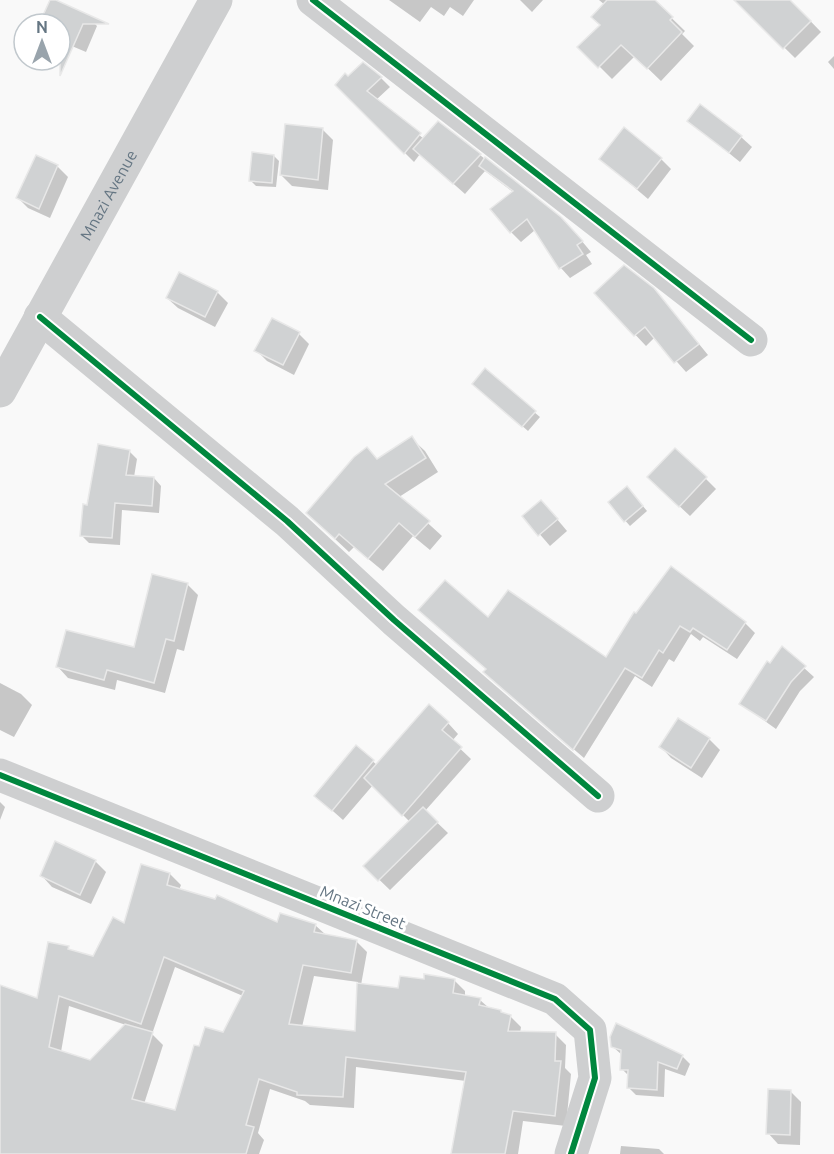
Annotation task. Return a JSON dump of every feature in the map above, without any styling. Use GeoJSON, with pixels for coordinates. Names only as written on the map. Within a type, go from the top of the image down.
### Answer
{"type":"FeatureCollection","features":[{"type":"Feature","properties":{"kind":"street","name":"Mnazi Avenue"},"geometry":{"type":"LineString","coordinates":[[0,391],[216,0]]}},
{"type":"Feature","properties":{"kind":"street"},"geometry":{"type":"LineString","coordinates":[[314,0],[751,340]]}},
{"type":"Feature","properties":{"kind":"street"},"geometry":{"type":"LineString","coordinates":[[40,317],[287,521],[394,620],[598,796]]}},
{"type":"Feature","properties":{"kind":"street","name":"Mnazi Street"},"geometry":{"type":"LineString","coordinates":[[0,775],[555,999],[590,1030],[595,1078],[571,1154]]}},
{"type":"Feature","properties":{"kind":"building"},"geometry":{"type":"Polygon","coordinates":[[[50,0],[56,0],[109,24],[83,24],[72,49],[72,12],[44,12],[50,0]]]}},
{"type":"Feature","properties":{"kind":"building"},"geometry":{"type":"Polygon","coordinates":[[[607,0],[655,0],[673,17],[670,20],[682,32],[647,69],[621,45],[598,68],[577,47],[600,25],[591,17],[607,0]]]}},
{"type":"Feature","properties":{"kind":"building"},"geometry":{"type":"Polygon","coordinates":[[[734,0],[790,0],[811,21],[783,49],[734,0]]]}},
{"type":"Feature","properties":{"kind":"building"},"geometry":{"type":"Polygon","coordinates":[[[363,62],[382,77],[367,91],[421,133],[404,154],[335,85],[345,73],[348,76],[363,62]]]}},
{"type":"Feature","properties":{"kind":"building"},"geometry":{"type":"Polygon","coordinates":[[[700,104],[742,136],[729,153],[687,121],[700,104]]]}},
{"type":"Feature","properties":{"kind":"building"},"geometry":{"type":"Polygon","coordinates":[[[438,121],[481,154],[453,184],[413,149],[438,121]]]}},
{"type":"Feature","properties":{"kind":"building"},"geometry":{"type":"Polygon","coordinates":[[[285,124],[323,128],[318,180],[280,175],[285,124]]]}},
{"type":"Feature","properties":{"kind":"building"},"geometry":{"type":"Polygon","coordinates":[[[624,127],[662,158],[637,189],[599,159],[624,127]]]}},
{"type":"Feature","properties":{"kind":"building"},"geometry":{"type":"Polygon","coordinates":[[[252,152],[274,155],[272,183],[249,181],[252,152]]]}},
{"type":"Feature","properties":{"kind":"building"},"geometry":{"type":"Polygon","coordinates":[[[36,155],[58,165],[39,209],[16,198],[36,155]]]}},
{"type":"Feature","properties":{"kind":"building"},"geometry":{"type":"Polygon","coordinates":[[[485,157],[561,217],[583,241],[577,245],[583,254],[559,269],[527,219],[510,233],[490,209],[513,191],[479,166],[485,157]]]}},
{"type":"Feature","properties":{"kind":"building"},"geometry":{"type":"Polygon","coordinates":[[[624,265],[654,288],[699,344],[674,363],[645,327],[634,336],[594,293],[624,265]]]}},
{"type":"Feature","properties":{"kind":"building"},"geometry":{"type":"Polygon","coordinates":[[[179,272],[218,291],[205,317],[166,298],[179,272]]]}},
{"type":"Feature","properties":{"kind":"building"},"geometry":{"type":"Polygon","coordinates":[[[272,318],[300,332],[283,365],[254,351],[272,318]]]}},
{"type":"Feature","properties":{"kind":"building"},"geometry":{"type":"Polygon","coordinates":[[[485,368],[536,411],[522,427],[472,384],[485,368]]]}},
{"type":"Feature","properties":{"kind":"building"},"geometry":{"type":"Polygon","coordinates":[[[412,436],[426,458],[385,484],[430,521],[415,537],[399,523],[368,559],[339,534],[335,539],[306,513],[354,457],[367,447],[377,459],[412,436]]]}},
{"type":"Feature","properties":{"kind":"building"},"geometry":{"type":"Polygon","coordinates":[[[98,444],[130,450],[126,475],[154,477],[152,506],[115,503],[112,538],[80,536],[83,504],[87,505],[98,444]]]}},
{"type":"Feature","properties":{"kind":"building"},"geometry":{"type":"Polygon","coordinates":[[[675,448],[707,477],[679,507],[647,477],[675,448]]]}},
{"type":"Feature","properties":{"kind":"building"},"geometry":{"type":"Polygon","coordinates":[[[627,486],[643,506],[624,522],[608,502],[627,486]]]}},
{"type":"Feature","properties":{"kind":"building"},"geometry":{"type":"Polygon","coordinates":[[[541,500],[558,519],[538,536],[522,516],[541,500]]]}},
{"type":"Feature","properties":{"kind":"building"},"geometry":{"type":"Polygon","coordinates":[[[671,566],[746,622],[727,650],[693,628],[690,632],[680,626],[663,653],[659,650],[642,678],[625,668],[573,750],[483,672],[486,669],[418,610],[445,580],[488,617],[508,590],[606,657],[634,612],[636,613],[671,566]]]}},
{"type":"Feature","properties":{"kind":"building"},"geometry":{"type":"Polygon","coordinates":[[[152,574],[188,583],[174,641],[166,639],[154,683],[107,670],[104,680],[56,667],[66,630],[134,647],[152,574]]]}},
{"type":"Feature","properties":{"kind":"building"},"geometry":{"type":"Polygon","coordinates":[[[782,646],[806,666],[791,682],[766,721],[739,704],[767,661],[770,663],[782,646]]]}},
{"type":"Feature","properties":{"kind":"building"},"geometry":{"type":"Polygon","coordinates":[[[429,704],[449,722],[442,730],[462,747],[402,816],[364,778],[429,704]]]}},
{"type":"Feature","properties":{"kind":"building"},"geometry":{"type":"Polygon","coordinates":[[[678,718],[710,738],[691,768],[659,747],[678,718]]]}},
{"type":"Feature","properties":{"kind":"building"},"geometry":{"type":"Polygon","coordinates":[[[356,745],[374,760],[332,811],[314,796],[356,745]]]}},
{"type":"Feature","properties":{"kind":"building"},"geometry":{"type":"Polygon","coordinates":[[[423,807],[438,822],[378,881],[363,866],[423,807]]]}},
{"type":"Feature","properties":{"kind":"building"},"geometry":{"type":"Polygon","coordinates":[[[55,841],[96,860],[80,895],[40,876],[55,841]]]}},
{"type":"Feature","properties":{"kind":"building"},"geometry":{"type":"Polygon","coordinates":[[[141,864],[170,873],[167,885],[215,899],[217,895],[277,922],[280,913],[316,924],[314,932],[357,940],[351,973],[303,965],[289,1024],[355,1031],[357,983],[398,988],[400,976],[424,979],[424,974],[455,979],[453,993],[481,998],[479,1005],[511,1015],[508,1031],[556,1032],[555,1061],[561,1061],[555,1116],[513,1111],[505,1154],[451,1154],[466,1072],[346,1057],[343,1097],[297,1095],[297,1092],[259,1079],[246,1125],[254,1127],[246,1154],[0,1154],[0,985],[37,998],[48,942],[69,946],[68,949],[93,956],[113,917],[124,923],[141,864]],[[164,957],[141,1024],[59,996],[49,1047],[90,1060],[125,1024],[153,1032],[132,1099],[175,1110],[194,1045],[199,1046],[205,1027],[223,1032],[244,991],[164,957]]]}},
{"type":"Feature","properties":{"kind":"building"},"geometry":{"type":"Polygon","coordinates":[[[616,1023],[683,1055],[677,1069],[658,1062],[657,1090],[627,1088],[628,1070],[620,1070],[621,1050],[611,1047],[610,1037],[616,1023]]]}},
{"type":"Feature","properties":{"kind":"building"},"geometry":{"type":"Polygon","coordinates":[[[768,1089],[791,1090],[790,1135],[766,1134],[768,1089]]]}},
{"type":"Feature","properties":{"kind":"cycle path"},"geometry":{"type":"LineString","coordinates":[[313,0],[751,340]]}},
{"type":"Feature","properties":{"kind":"cycle path"},"geometry":{"type":"LineString","coordinates":[[40,317],[287,521],[394,620],[598,796]]}},
{"type":"Feature","properties":{"kind":"cycle path"},"geometry":{"type":"LineString","coordinates":[[0,775],[555,999],[590,1030],[595,1078],[571,1154]]}}]}
